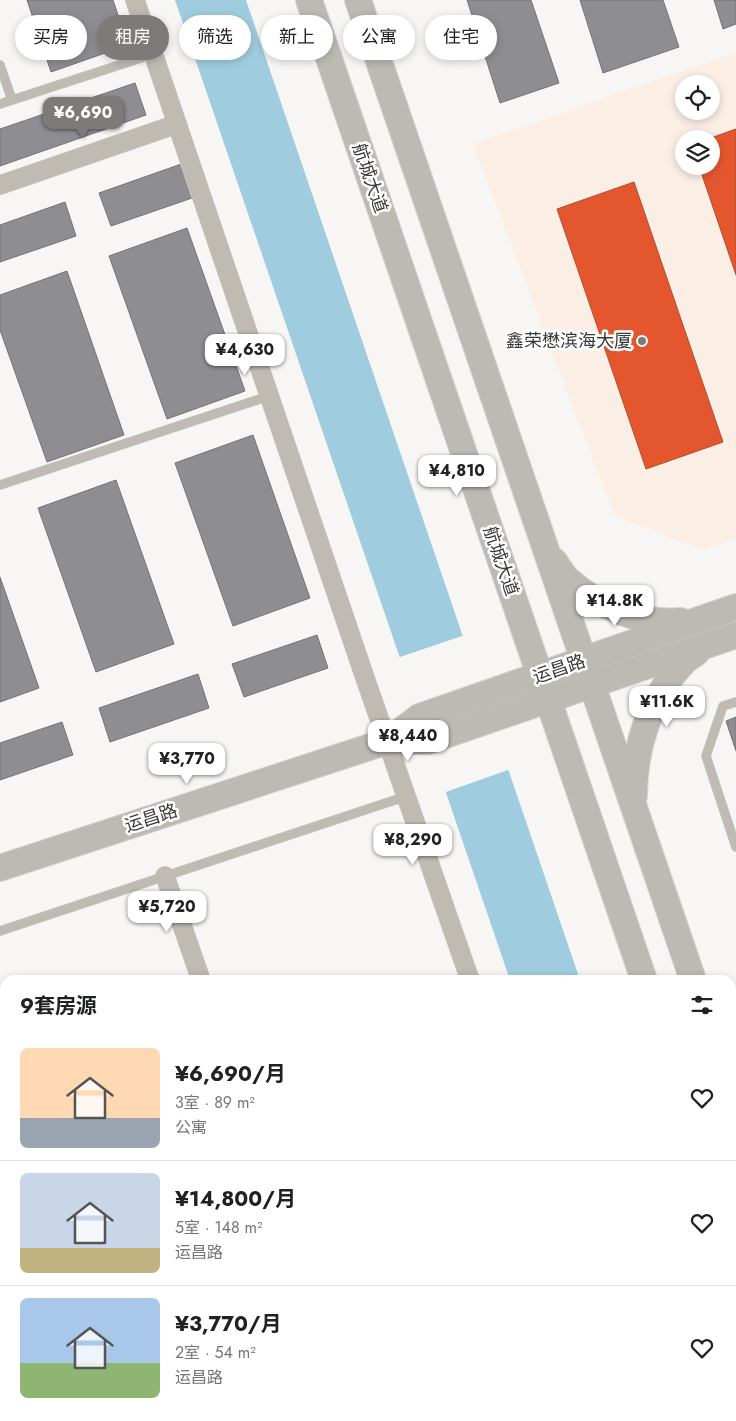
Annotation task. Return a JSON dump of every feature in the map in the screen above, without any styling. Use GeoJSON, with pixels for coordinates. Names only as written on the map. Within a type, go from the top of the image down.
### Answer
{"type":"FeatureCollection","features":[{"type":"Feature","properties":{"kind":"main road","name":"航城大道"},"geometry":{"type":"LineString","coordinates":[[309,0],[642,975]]}},
{"type":"Feature","properties":{"kind":"main road"},"geometry":{"type":"LineString","coordinates":[[358,0],[691,975]]}},
{"type":"Feature","properties":{"kind":"main road"},"geometry":{"type":"LineString","coordinates":[[546,549],[567,580],[593,599],[621,612],[648,620],[676,622],[704,619]]}},
{"type":"Feature","properties":{"kind":"main road","name":"运昌路"},"geometry":{"type":"LineString","coordinates":[[388,741],[419,717],[736,608]]}},
{"type":"Feature","properties":{"kind":"main road","name":"运昌路"},"geometry":{"type":"LineString","coordinates":[[0,868],[388,741],[428,741],[736,635]]}},
{"type":"Feature","properties":{"kind":"main road"},"geometry":{"type":"LineString","coordinates":[[634,810],[634,777],[640,744],[651,711],[664,686],[682,663],[705,646]]}},
{"type":"Feature","properties":{"kind":"street"},"geometry":{"type":"LineString","coordinates":[[135,0],[140,15]]}},
{"type":"Feature","properties":{"kind":"street"},"geometry":{"type":"LineString","coordinates":[[155,60],[468,975]]}},
{"type":"Feature","properties":{"kind":"street"},"geometry":{"type":"LineString","coordinates":[[0,185],[177,124]]}},
{"type":"Feature","properties":{"kind":"street"},"geometry":{"type":"LineString","coordinates":[[165,876],[199,975]]}},
{"type":"Feature","properties":{"kind":"lane"},"geometry":{"type":"LineString","coordinates":[[0,104],[135,60]]}},
{"type":"Feature","properties":{"kind":"lane"},"geometry":{"type":"LineString","coordinates":[[0,65],[12,100]]}},
{"type":"Feature","properties":{"kind":"lane"},"geometry":{"type":"LineString","coordinates":[[0,485],[269,396]]}},
{"type":"Feature","properties":{"kind":"lane"},"geometry":{"type":"LineString","coordinates":[[736,702],[723,706],[706,756],[736,847]]}},
{"type":"Feature","properties":{"kind":"lane"},"geometry":{"type":"LineString","coordinates":[[0,931],[407,796]]}},
{"type":"Feature","properties":{"kind":"shaded area","name":"鑫荣懋滨海大厦"},"geometry":{"type":"Polygon","coordinates":[[[736,52],[736,538],[702,550],[614,515],[473,144],[736,52]]]}},
{"type":"Feature","properties":{"kind":"water"},"geometry":{"type":"Polygon","coordinates":[[[175,0],[246,0],[261,44],[261,60],[266,60],[578,975],[508,975],[196,60],[251,60],[251,15],[180,15],[175,0]]]}},
{"type":"Feature","properties":{"kind":"pier"},"geometry":{"type":"Polygon","coordinates":[[[465,635],[511,769],[443,793],[397,658],[465,635]]]}},
{"type":"Feature","properties":{"kind":"building: 商业"},"geometry":{"type":"Polygon","coordinates":[[[736,129],[736,275],[702,175],[720,175],[720,135],[736,129]]]}},
{"type":"Feature","properties":{"kind":"building: 商业"},"geometry":{"type":"Polygon","coordinates":[[[634,182],[723,442],[646,469],[557,209],[634,182]]]}},
{"type":"Feature","properties":{"kind":"building: 工业"},"geometry":{"type":"Polygon","coordinates":[[[27,0],[113,0],[118,15],[97,15],[97,56],[87,59],[87,15],[32,15],[27,0]]]}},
{"type":"Feature","properties":{"kind":"building: 工业"},"geometry":{"type":"Polygon","coordinates":[[[467,0],[531,0],[559,83],[500,103],[486,60],[497,60],[497,15],[472,15],[467,0]]]}},
{"type":"Feature","properties":{"kind":"building: 工业"},"geometry":{"type":"Polygon","coordinates":[[[580,0],[663,0],[679,47],[603,73],[580,0]]]}},
{"type":"Feature","properties":{"kind":"building: 工业"},"geometry":{"type":"Polygon","coordinates":[[[714,0],[736,0],[736,24],[723,29],[714,0]]]}},
{"type":"Feature","properties":{"kind":"building: 工业"},"geometry":{"type":"Polygon","coordinates":[[[47,60],[85,60],[51,72],[47,60]]]}},
{"type":"Feature","properties":{"kind":"building: 工业"},"geometry":{"type":"Polygon","coordinates":[[[135,83],[146,115],[0,166],[0,129],[135,83]]]}},
{"type":"Feature","properties":{"kind":"building: 工业"},"geometry":{"type":"Polygon","coordinates":[[[184,163],[195,197],[111,226],[99,193],[184,163]]]}},
{"type":"Feature","properties":{"kind":"building: 工业"},"geometry":{"type":"Polygon","coordinates":[[[65,202],[76,236],[0,262],[0,225],[65,202]]]}},
{"type":"Feature","properties":{"kind":"building: 工业"},"geometry":{"type":"Polygon","coordinates":[[[187,228],[245,391],[167,419],[109,256],[187,228]]]}},
{"type":"Feature","properties":{"kind":"building: 工业"},"geometry":{"type":"Polygon","coordinates":[[[67,271],[124,435],[47,462],[0,330],[0,295],[67,271]]]}},
{"type":"Feature","properties":{"kind":"building: 工业"},"geometry":{"type":"Polygon","coordinates":[[[253,435],[310,598],[233,626],[175,463],[253,435]]]}},
{"type":"Feature","properties":{"kind":"building: 工业"},"geometry":{"type":"Polygon","coordinates":[[[116,480],[174,644],[96,672],[38,508],[116,480]]]}},
{"type":"Feature","properties":{"kind":"building: 工业"},"geometry":{"type":"Polygon","coordinates":[[[0,577],[39,688],[0,702],[0,577]]]}},
{"type":"Feature","properties":{"kind":"building: 工业"},"geometry":{"type":"Polygon","coordinates":[[[317,635],[328,668],[244,697],[232,664],[317,635]]]}},
{"type":"Feature","properties":{"kind":"building: 工业"},"geometry":{"type":"Polygon","coordinates":[[[198,674],[209,708],[110,742],[99,708],[198,674]]]}},
{"type":"Feature","properties":{"kind":"building: 工业"},"geometry":{"type":"Polygon","coordinates":[[[736,717],[736,751],[726,721],[736,717]]]}},
{"type":"Feature","properties":{"kind":"building: 工业"},"geometry":{"type":"Polygon","coordinates":[[[62,722],[73,755],[0,780],[0,743],[62,722]]]}},
{"type":"Feature","properties":{"kind":"place","name":"鑫荣懋滨海大厦"},"geometry":{"type":"Point","coordinates":[642,341]}}]}
